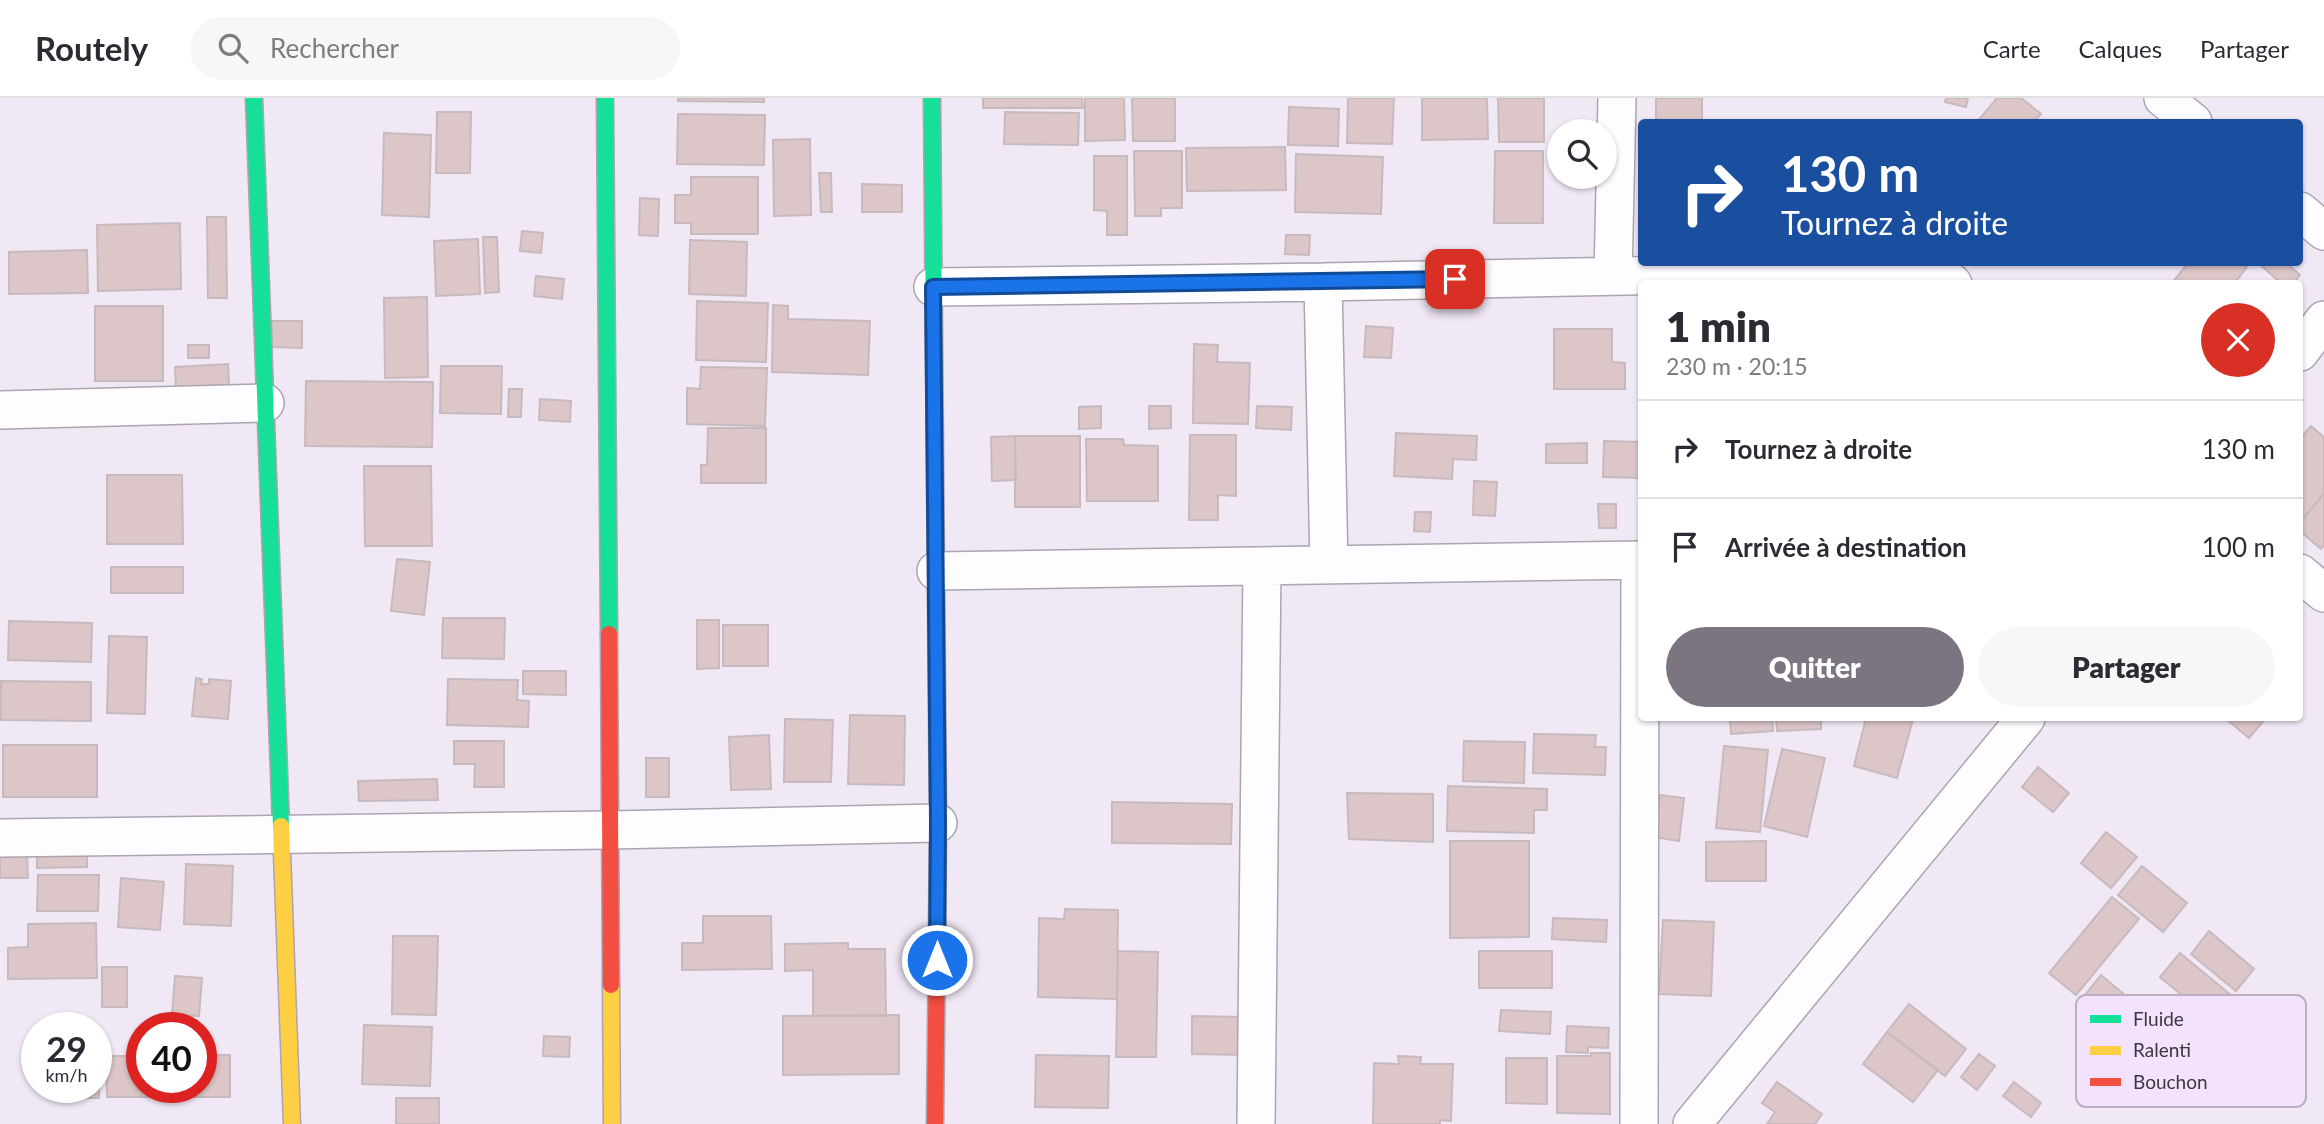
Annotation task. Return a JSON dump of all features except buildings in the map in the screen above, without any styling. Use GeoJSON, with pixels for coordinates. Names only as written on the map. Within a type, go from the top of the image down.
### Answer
{"type":"FeatureCollection","features":[{"type":"Feature","properties":{"kind":"street"},"geometry":{"type":"LineString","coordinates":[[254,98],[292,1124]]}},
{"type":"Feature","properties":{"kind":"street"},"geometry":{"type":"LineString","coordinates":[[605,98],[612,1124]]}},
{"type":"Feature","properties":{"kind":"street"},"geometry":{"type":"LineString","coordinates":[[932,98],[938,822],[935,1124]]}},
{"type":"Feature","properties":{"kind":"street"},"geometry":{"type":"LineString","coordinates":[[1613,276],[1617,98]]}},
{"type":"Feature","properties":{"kind":"street"},"geometry":{"type":"LineString","coordinates":[[2163,98],[2189,119]]}},
{"type":"Feature","properties":{"kind":"street"},"geometry":{"type":"LineString","coordinates":[[2303,214],[2324,231]]}},
{"type":"Feature","properties":{"kind":"street"},"geometry":{"type":"LineString","coordinates":[[933,287],[1937,270],[1949,280]]}},
{"type":"Feature","properties":{"kind":"street"},"geometry":{"type":"LineString","coordinates":[[1323,282],[1329,565]]}},
{"type":"Feature","properties":{"kind":"street"},"geometry":{"type":"LineString","coordinates":[[2303,348],[2324,320]]}},
{"type":"Feature","properties":{"kind":"street"},"geometry":{"type":"LineString","coordinates":[[0,410],[265,403]]}},
{"type":"Feature","properties":{"kind":"street"},"geometry":{"type":"LineString","coordinates":[[936,571],[1638,560]]}},
{"type":"Feature","properties":{"kind":"street"},"geometry":{"type":"LineString","coordinates":[[1256,1124],[1262,566]]}},
{"type":"Feature","properties":{"kind":"street"},"geometry":{"type":"LineString","coordinates":[[2303,576],[2324,593]]}},
{"type":"Feature","properties":{"kind":"street"},"geometry":{"type":"LineString","coordinates":[[1639,1124],[1640,721]]}},
{"type":"Feature","properties":{"kind":"street"},"geometry":{"type":"LineString","coordinates":[[1692,1124],[2024,721]]}},
{"type":"Feature","properties":{"kind":"street"},"geometry":{"type":"LineString","coordinates":[[0,838],[610,830],[938,822]]}},
{"type":"Feature","properties":{"kind":"traffic: fast"},"geometry":{"type":"LineString","coordinates":[[254,98],[281,826]]}},
{"type":"Feature","properties":{"kind":"traffic: fast"},"geometry":{"type":"LineString","coordinates":[[605,98],[609,634]]}},
{"type":"Feature","properties":{"kind":"traffic: fast"},"geometry":{"type":"LineString","coordinates":[[932,98],[937,939]]}},
{"type":"Feature","properties":{"kind":"traffic: slow"},"geometry":{"type":"LineString","coordinates":[[281,826],[292,1124]]}},
{"type":"Feature","properties":{"kind":"traffic: slow"},"geometry":{"type":"LineString","coordinates":[[611,985],[612,1124]]}},
{"type":"Feature","properties":{"kind":"traffic: jam"},"geometry":{"type":"LineString","coordinates":[[609,634],[611,985]]}},
{"type":"Feature","properties":{"kind":"traffic: jam"},"geometry":{"type":"LineString","coordinates":[[935,1124],[937,939]]}},
{"type":"Feature","properties":{"kind":"route"},"geometry":{"type":"LineString","coordinates":[[937,960],[933,287],[1455,279]]}}]}
